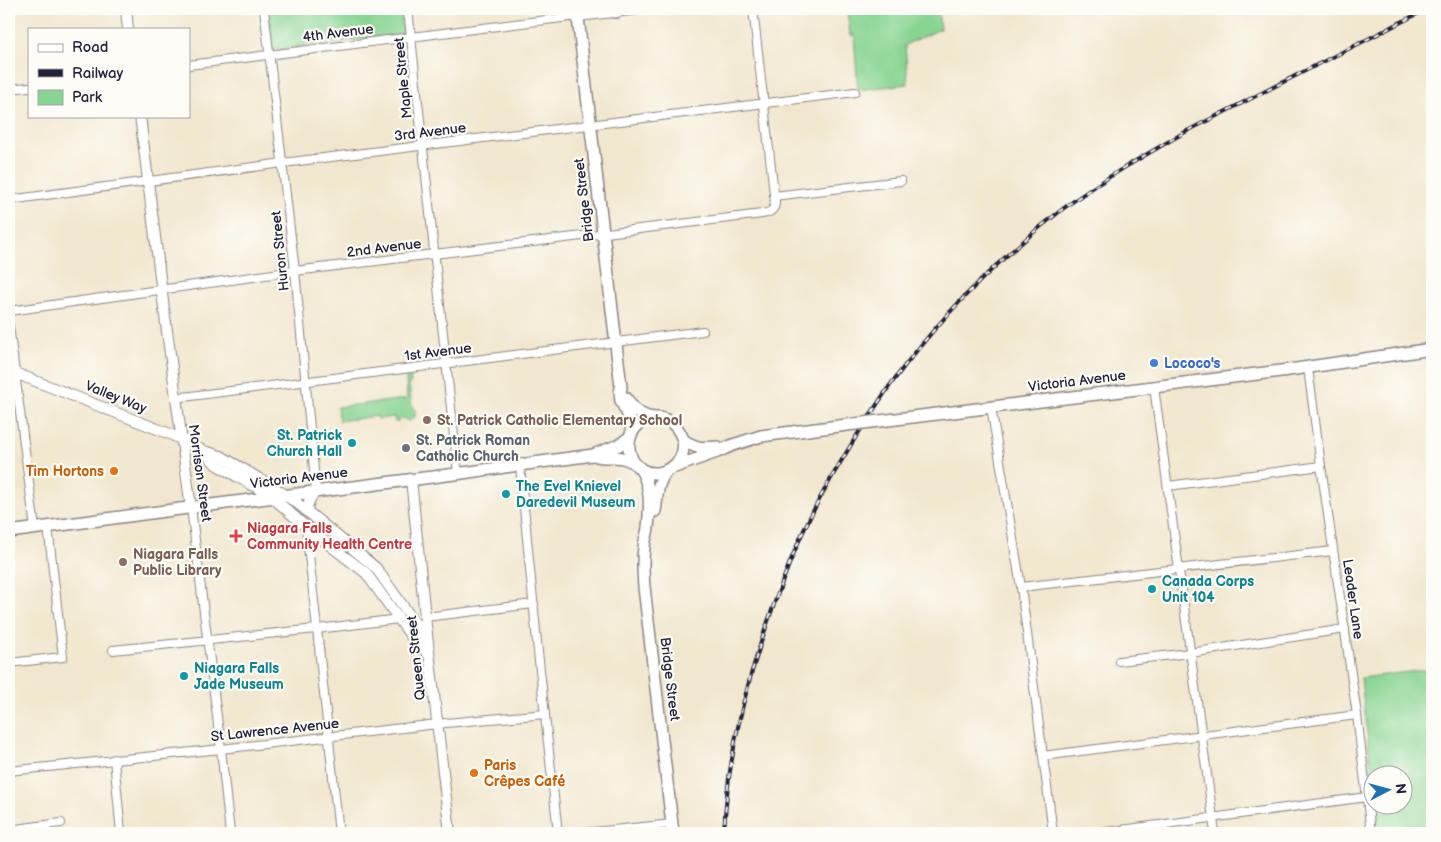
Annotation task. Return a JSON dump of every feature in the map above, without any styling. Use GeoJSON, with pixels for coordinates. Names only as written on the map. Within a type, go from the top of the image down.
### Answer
{"type":"FeatureCollection","features":[{"type":"Feature","properties":{"kind":"main road"},"geometry":{"type":"LineString","coordinates":[[600,9],[616,12]]}},
{"type":"Feature","properties":{"kind":"main road","name":"Bridge Street"},"geometry":{"type":"LineString","coordinates":[[578,13],[621,387],[620,395],[630,418],[631,434]]}},
{"type":"Feature","properties":{"kind":"main road","name":"Victoria Avenue"},"geometry":{"type":"LineString","coordinates":[[670,469],[761,436],[1308,368],[1432,350]]}},
{"type":"Feature","properties":{"kind":"main road","name":"Bridge Street"},"geometry":{"type":"LineString","coordinates":[[621,387],[632,408],[650,418]]}},
{"type":"Feature","properties":{"kind":"main road"},"geometry":{"type":"LineString","coordinates":[[650,418],[667,420],[675,425],[683,440],[682,455],[678,462],[670,469],[660,473],[646,471],[636,465],[628,450],[631,434],[640,423],[650,418]]}},
{"type":"Feature","properties":{"kind":"main road","name":"Victoria Avenue"},"geometry":{"type":"LineString","coordinates":[[9,532],[593,455],[619,445],[631,434]]}},
{"type":"Feature","properties":{"kind":"main road","name":"Victoria Avenue"},"geometry":{"type":"LineString","coordinates":[[683,440],[698,448],[727,447]]}},
{"type":"Feature","properties":{"kind":"main road","name":"Victoria Avenue"},"geometry":{"type":"LineString","coordinates":[[593,455],[603,457],[620,456],[636,465]]}},
{"type":"Feature","properties":{"kind":"main road","name":"Bridge Street"},"geometry":{"type":"LineString","coordinates":[[636,465],[642,472],[648,490],[648,529]]}},
{"type":"Feature","properties":{"kind":"main road","name":"Bridge Street"},"geometry":{"type":"LineString","coordinates":[[670,469],[658,484],[654,515],[644,545],[642,564],[673,828]]}},
{"type":"Feature","properties":{"kind":"street"},"geometry":{"type":"LineString","coordinates":[[126,9],[128,28]]}},
{"type":"Feature","properties":{"kind":"street","name":"Huron Street"},"geometry":{"type":"LineString","coordinates":[[264,9],[295,271],[316,491]]}},
{"type":"Feature","properties":{"kind":"street","name":"Maple Street"},"geometry":{"type":"LineString","coordinates":[[408,9],[434,255],[448,364],[458,473]]}},
{"type":"Feature","properties":{"kind":"street","name":"4th Avenue"},"geometry":{"type":"LineString","coordinates":[[190,65],[411,38],[578,13],[639,9]]}},
{"type":"Feature","properties":{"kind":"street"},"geometry":{"type":"LineString","coordinates":[[753,9],[774,196],[901,180]]}},
{"type":"Feature","properties":{"kind":"street"},"geometry":{"type":"LineString","coordinates":[[9,90],[28,86]]}},
{"type":"Feature","properties":{"kind":"street","name":"3rd Avenue"},"geometry":{"type":"LineString","coordinates":[[9,200],[283,163],[855,92]]}},
{"type":"Feature","properties":{"kind":"street","name":"Morrison Street"},"geometry":{"type":"LineString","coordinates":[[140,118],[175,398],[208,640],[230,833]]}},
{"type":"Feature","properties":{"kind":"street","name":"2nd Avenue"},"geometry":{"type":"LineString","coordinates":[[9,310],[295,271],[762,214],[770,212],[774,208],[774,196]]}},
{"type":"Feature","properties":{"kind":"street"},"geometry":{"type":"LineString","coordinates":[[9,326],[11,371],[35,529]]}},
{"type":"Feature","properties":{"kind":"street","name":"1st Avenue"},"geometry":{"type":"LineString","coordinates":[[175,398],[703,331]]}},
{"type":"Feature","properties":{"kind":"street","name":"Leader Lane"},"geometry":{"type":"LineString","coordinates":[[1308,368],[1364,767]]}},
{"type":"Feature","properties":{"kind":"street","name":"Valley Way"},"geometry":{"type":"LineString","coordinates":[[11,371],[181,439],[204,451],[221,456],[286,495],[376,568],[427,640]]}},
{"type":"Feature","properties":{"kind":"street"},"geometry":{"type":"LineString","coordinates":[[1154,387],[1215,833]]}},
{"type":"Feature","properties":{"kind":"street"},"geometry":{"type":"LineString","coordinates":[[991,407],[1020,587],[1053,833]]}},
{"type":"Feature","properties":{"kind":"street","name":"Valley Way"},"geometry":{"type":"LineString","coordinates":[[204,451],[217,466],[271,496],[366,573],[411,636],[429,655]]}},
{"type":"Feature","properties":{"kind":"street"},"geometry":{"type":"LineString","coordinates":[[520,466],[558,833]]}},
{"type":"Feature","properties":{"kind":"street"},"geometry":{"type":"LineString","coordinates":[[1168,486],[1321,466]]}},
{"type":"Feature","properties":{"kind":"street","name":"Queen Street"},"geometry":{"type":"LineString","coordinates":[[411,479],[427,640],[450,833]]}},
{"type":"Feature","properties":{"kind":"street"},"geometry":{"type":"LineString","coordinates":[[307,512],[308,503],[316,491]]}},
{"type":"Feature","properties":{"kind":"street"},"geometry":{"type":"LineString","coordinates":[[306,526],[339,833]]}},
{"type":"Feature","properties":{"kind":"street"},"geometry":{"type":"LineString","coordinates":[[9,663],[63,657],[48,527]]}},
{"type":"Feature","properties":{"kind":"street"},"geometry":{"type":"LineString","coordinates":[[1020,587],[1333,551]]}},
{"type":"Feature","properties":{"kind":"street"},"geometry":{"type":"LineString","coordinates":[[425,616],[534,604]]}},
{"type":"Feature","properties":{"kind":"street"},"geometry":{"type":"LineString","coordinates":[[113,650],[399,619]]}},
{"type":"Feature","properties":{"kind":"street"},"geometry":{"type":"LineString","coordinates":[[1119,661],[1190,653],[1345,630]]}},
{"type":"Feature","properties":{"kind":"street","name":"St Lawrence Avenue"},"geometry":{"type":"LineString","coordinates":[[9,771],[545,714]]}},
{"type":"Feature","properties":{"kind":"street"},"geometry":{"type":"LineString","coordinates":[[1043,756],[1357,715]]}},
{"type":"Feature","properties":{"kind":"street"},"geometry":{"type":"LineString","coordinates":[[114,759],[121,833]]}},
{"type":"Feature","properties":{"kind":"street"},"geometry":{"type":"LineString","coordinates":[[1099,833],[1364,798]]}},
{"type":"Feature","properties":{"kind":"street","name":"Leader Lane"},"geometry":{"type":"LineString","coordinates":[[1369,814],[1371,833]]}},
{"type":"Feature","properties":{"kind":"street"},"geometry":{"type":"LineString","coordinates":[[9,830],[61,823]]}},
{"type":"Feature","properties":{"kind":"street"},"geometry":{"type":"LineString","coordinates":[[584,833],[673,828]]}},
{"type":"Feature","properties":{"kind":"green space"},"geometry":{"type":"Polygon","coordinates":[[[267,9],[401,9],[404,34],[272,50],[267,9]]]}},
{"type":"Feature","properties":{"kind":"green space"},"geometry":{"type":"Polygon","coordinates":[[[847,9],[938,9],[940,29],[905,45],[908,84],[858,90],[854,35],[850,35],[847,9]]]}},
{"type":"Feature","properties":{"kind":"green space"},"geometry":{"type":"Polygon","coordinates":[[[406,375],[410,375],[411,382],[409,384],[415,417],[409,421],[402,418],[398,422],[395,422],[394,417],[378,419],[377,416],[339,421],[337,407],[407,399],[406,375]]]}},
{"type":"Feature","properties":{"kind":"green space"},"geometry":{"type":"Polygon","coordinates":[[[1432,669],[1432,833],[1379,833],[1377,814],[1414,814],[1414,764],[1371,764],[1361,678],[1432,669]]]}},
{"type":"Feature","properties":{"kind":"railway"},"geometry":{"type":"LineString","coordinates":[[724,833],[728,784],[736,735],[762,639],[792,558],[816,506],[852,444],[891,384],[929,336],[971,290],[1016,247],[1064,208],[1094,187],[1187,131],[1427,9]]}},
{"type":"Feature","properties":{"kind":"place","name":"Lococo's"},"geometry":{"type":"Point","coordinates":[1154,363]}},
{"type":"Feature","properties":{"kind":"place","name":"St. Patrick Catholic Elementary School"},"geometry":{"type":"Point","coordinates":[427,420]}},
{"type":"Feature","properties":{"kind":"place","name":"St. Patrick Church Hall"},"geometry":{"type":"Point","coordinates":[352,443]}},
{"type":"Feature","properties":{"kind":"place","name":"St. Patrick Roman Catholic Church"},"geometry":{"type":"Point","coordinates":[406,448]}},
{"type":"Feature","properties":{"kind":"place","name":"Tim Hortons"},"geometry":{"type":"Point","coordinates":[114,471]}},
{"type":"Feature","properties":{"kind":"place","name":"The Evel Knievel Daredevil Museum"},"geometry":{"type":"Point","coordinates":[506,494]}},
{"type":"Feature","properties":{"kind":"place","name":"Niagara Falls Community Health Centre"},"geometry":{"type":"Point","coordinates":[236,536]}},
{"type":"Feature","properties":{"kind":"place","name":"Niagara Falls Public Library"},"geometry":{"type":"Point","coordinates":[123,562]}},
{"type":"Feature","properties":{"kind":"place","name":"Canada Corps Unit 104"},"geometry":{"type":"Point","coordinates":[1152,589]}},
{"type":"Feature","properties":{"kind":"place","name":"Niagara Falls Jade Museum"},"geometry":{"type":"Point","coordinates":[184,676]}},
{"type":"Feature","properties":{"kind":"place","name":"Paris Crêpes Café"},"geometry":{"type":"Point","coordinates":[474,773]}}]}
